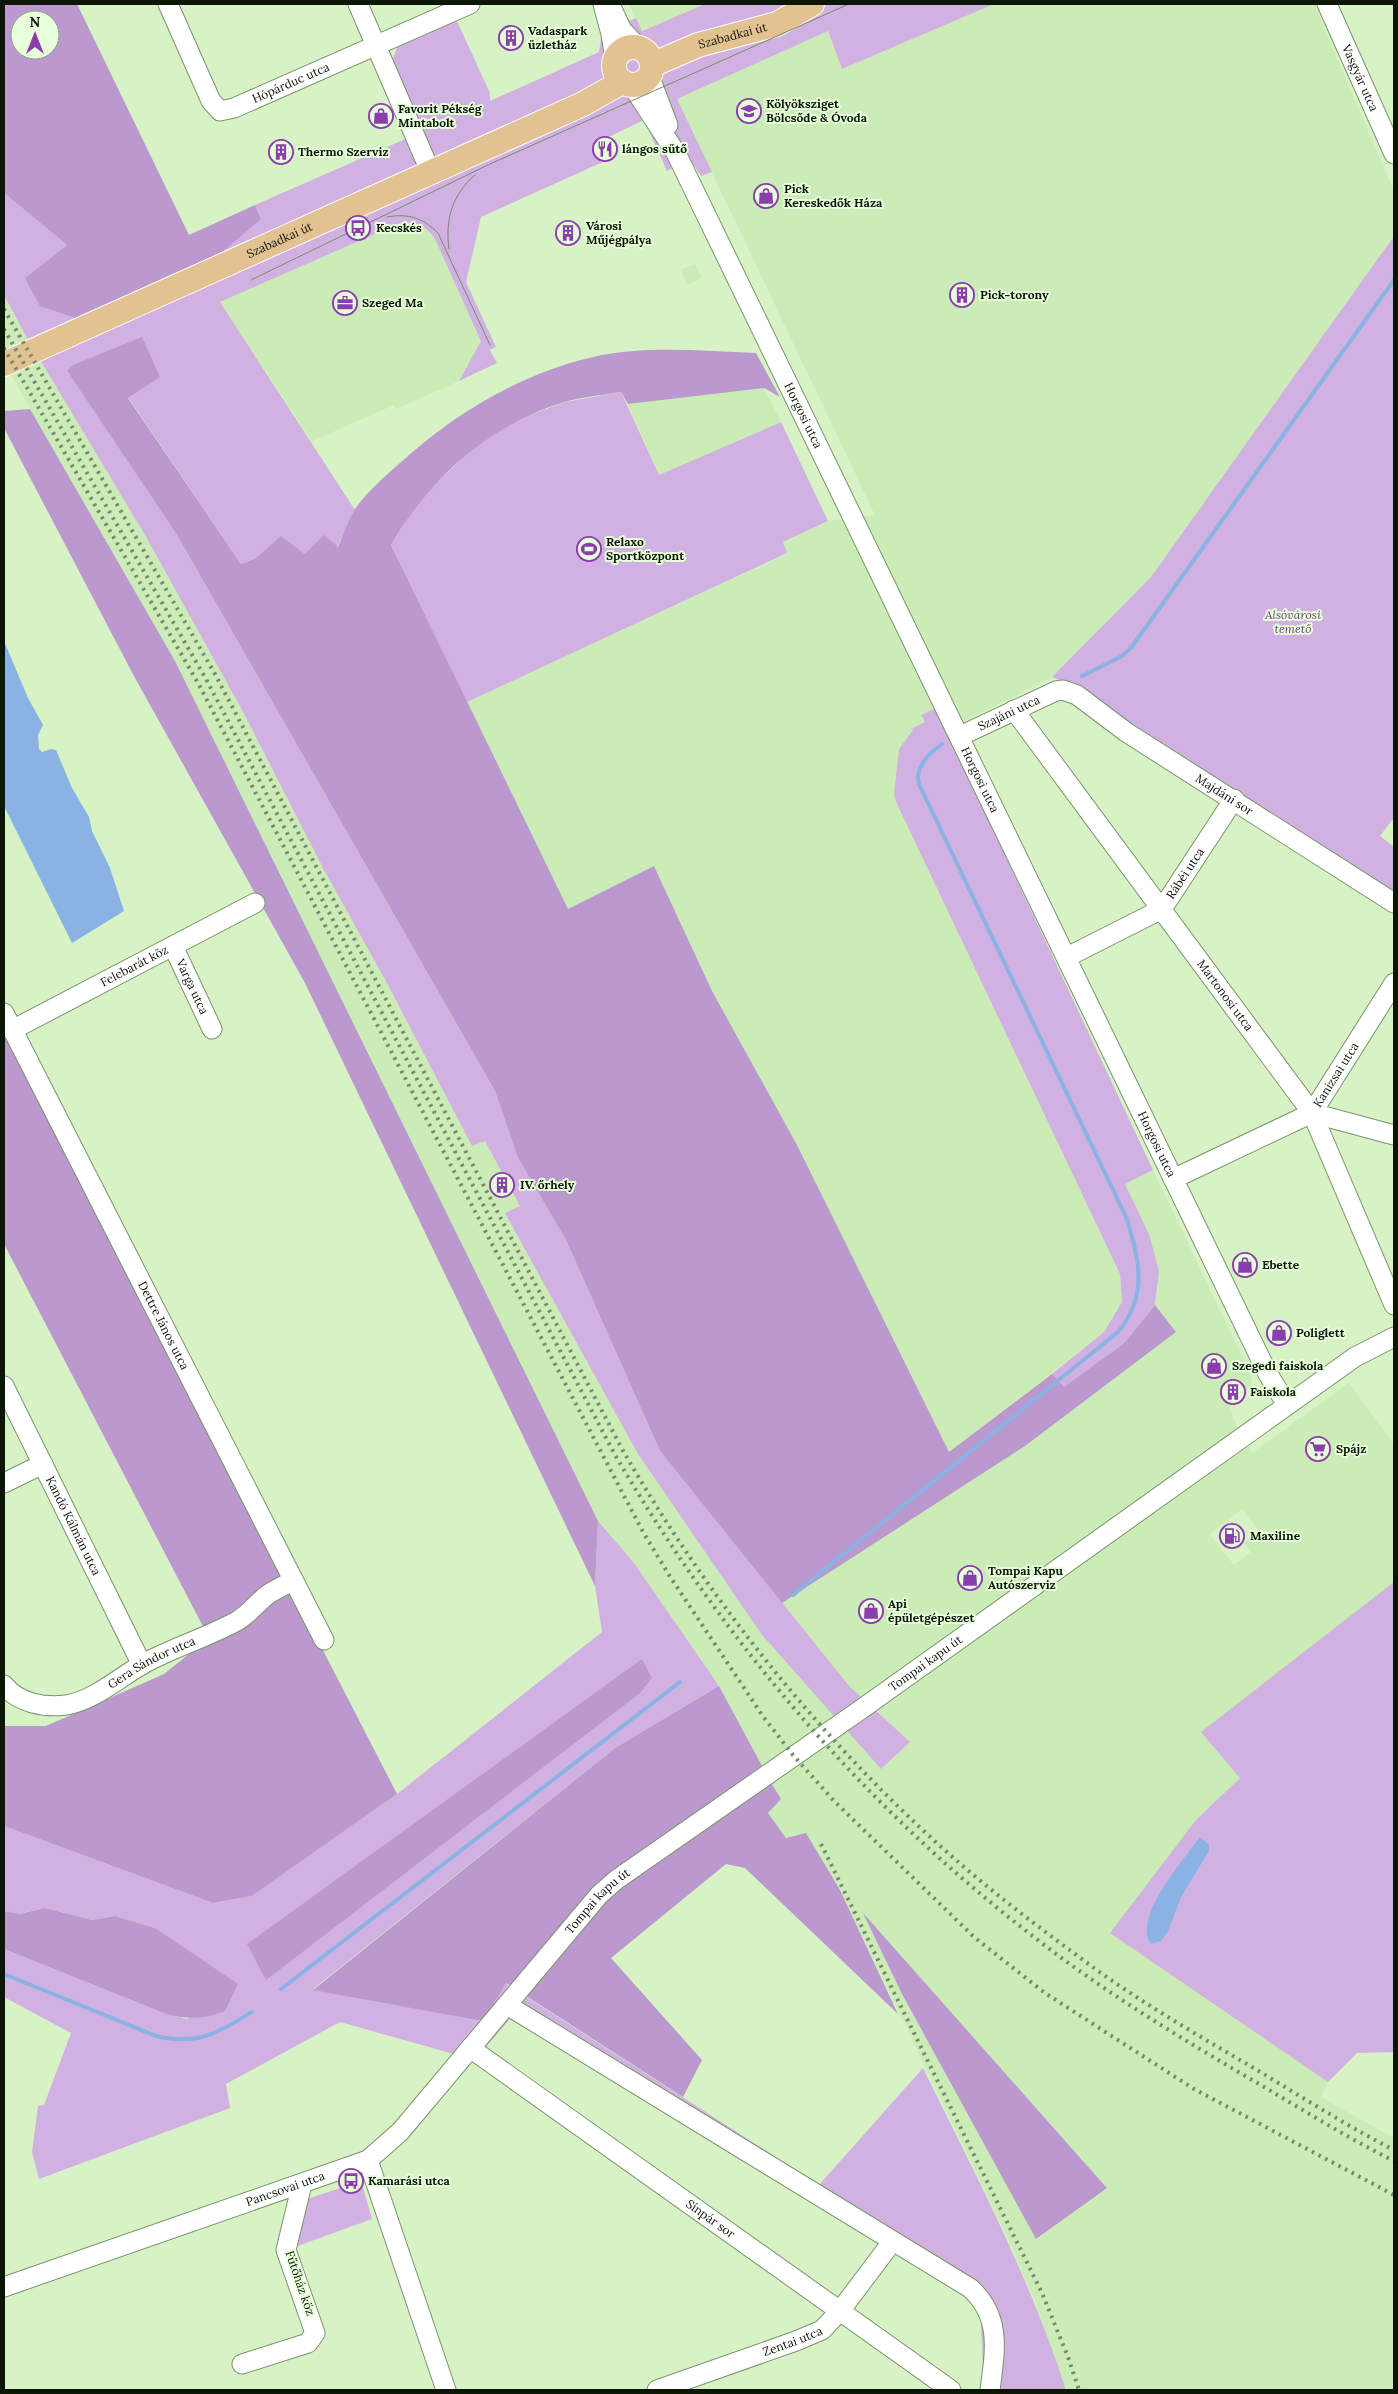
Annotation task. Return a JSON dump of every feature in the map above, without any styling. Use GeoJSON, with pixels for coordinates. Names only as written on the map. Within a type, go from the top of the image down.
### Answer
{"type":"FeatureCollection","features":[{"type":"Feature","properties":{"kind":"main road","name":"Szabadkai út"},"geometry":{"type":"LineString","coordinates":[[4,364],[556,115],[669,44],[699,31],[746,21],[797,4]]}},
{"type":"Feature","properties":{"kind":"main road","name":"Szabadkai út"},"geometry":{"type":"LineString","coordinates":[[633,66],[698,45],[777,24],[812,4]]}},
{"type":"Feature","properties":{"kind":"street","name":"Hópárduc utca"},"geometry":{"type":"LineString","coordinates":[[168,4],[211,101],[220,111],[234,108],[470,4]]}},
{"type":"Feature","properties":{"kind":"street"},"geometry":{"type":"LineString","coordinates":[[358,4],[431,172]]}},
{"type":"Feature","properties":{"kind":"street"},"geometry":{"type":"LineString","coordinates":[[603,4],[633,66]]}},
{"type":"Feature","properties":{"kind":"street"},"geometry":{"type":"LineString","coordinates":[[609,4],[622,30],[633,66]]}},
{"type":"Feature","properties":{"kind":"street","name":"Vasgyár utca"},"geometry":{"type":"LineString","coordinates":[[1327,4],[1394,154]]}},
{"type":"Feature","properties":{"kind":"street","name":"Horgosi utca"},"geometry":{"type":"LineString","coordinates":[[633,66],[1068,957],[1268,1374],[1286,1405]]}},
{"type":"Feature","properties":{"kind":"street","name":"Majdáni sor"},"geometry":{"type":"LineString","coordinates":[[1056,691],[1063,690],[1077,695],[1126,732],[1234,799],[1394,903]]}},
{"type":"Feature","properties":{"kind":"street","name":"Szajáni utca"},"geometry":{"type":"LineString","coordinates":[[960,736],[1056,691]]}},
{"type":"Feature","properties":{"kind":"street","name":"Martonosi utca"},"geometry":{"type":"LineString","coordinates":[[1014,710],[1312,1113],[1394,1305]]}},
{"type":"Feature","properties":{"kind":"street","name":"Rábéi utca"},"geometry":{"type":"LineString","coordinates":[[1068,957],[1162,909],[1234,799]]}},
{"type":"Feature","properties":{"kind":"street","name":"Felebarát köz"},"geometry":{"type":"LineString","coordinates":[[12,1030],[255,903]]}},
{"type":"Feature","properties":{"kind":"street","name":"Varga utca"},"geometry":{"type":"LineString","coordinates":[[173,946],[212,1029]]}},
{"type":"Feature","properties":{"kind":"street","name":"Kanizsai utca"},"geometry":{"type":"LineString","coordinates":[[1173,1179],[1312,1113],[1394,983]]}},
{"type":"Feature","properties":{"kind":"street","name":"Dettre János utca"},"geometry":{"type":"LineString","coordinates":[[4,1013],[292,1582],[324,1640]]}},
{"type":"Feature","properties":{"kind":"street"},"geometry":{"type":"LineString","coordinates":[[1312,1113],[1394,1136]]}},
{"type":"Feature","properties":{"kind":"street","name":"Tompai kapu út"},"geometry":{"type":"LineString","coordinates":[[507,2004],[599,1895],[616,1880],[863,1708],[1286,1405],[1355,1357],[1394,1337]]}},
{"type":"Feature","properties":{"kind":"street","name":"Kandó Kálmán utca"},"geometry":{"type":"LineString","coordinates":[[4,1386],[142,1665]]}},
{"type":"Feature","properties":{"kind":"street"},"geometry":{"type":"LineString","coordinates":[[4,1483],[43,1464]]}},
{"type":"Feature","properties":{"kind":"street","name":"Gera Sándor utca"},"geometry":{"type":"LineString","coordinates":[[4,1685],[10,1693],[25,1701],[44,1706],[68,1705],[90,1696],[174,1647],[209,1635],[239,1620],[266,1596],[292,1582]]}},
{"type":"Feature","properties":{"kind":"street"},"geometry":{"type":"LineString","coordinates":[[507,2004],[892,2242],[970,2288],[982,2299],[992,2318],[994,2335],[990,2390]]}},
{"type":"Feature","properties":{"kind":"street","name":"Pancsovai utca"},"geometry":{"type":"LineString","coordinates":[[4,2287],[368,2160],[400,2132],[507,2004]]}},
{"type":"Feature","properties":{"kind":"street","name":"Sínpár sor"},"geometry":{"type":"LineString","coordinates":[[470,2048],[951,2390]]}},
{"type":"Feature","properties":{"kind":"street"},"geometry":{"type":"LineString","coordinates":[[368,2160],[446,2390]]}},
{"type":"Feature","properties":{"kind":"street","name":"Fűtőház köz"},"geometry":{"type":"LineString","coordinates":[[242,2364],[308,2343],[315,2333],[286,2250],[302,2184]]}},
{"type":"Feature","properties":{"kind":"street","name":"Zentai utca"},"geometry":{"type":"LineString","coordinates":[[657,2390],[796,2342],[822,2330],[840,2312],[892,2242]]}},
{"type":"Feature","properties":{"kind":"shaded area"},"geometry":{"type":"Polygon","coordinates":[[[4,4],[77,4],[189,235],[255,205],[261,219],[212,261],[81,320],[40,306],[25,278],[67,245],[4,193],[4,4]]]}},
{"type":"Feature","properties":{"kind":"shaded area"},"geometry":{"type":"Polygon","coordinates":[[[629,4],[705,4],[641,31],[629,4]]]}},
{"type":"Feature","properties":{"kind":"shaded area"},"geometry":{"type":"Polygon","coordinates":[[[994,4],[1314,4],[1394,191],[1394,236],[1151,577],[1052,677],[947,730],[936,709],[921,714],[925,722],[912,729],[897,804],[1120,1274],[1122,1302],[1104,1332],[949,1453],[797,1145],[712,991],[654,866],[568,909],[467,702],[787,554],[782,543],[828,521],[875,515],[677,99],[828,31],[842,69],[994,4]]]}},
{"type":"Feature","properties":{"kind":"shaded area"},"geometry":{"type":"Polygon","coordinates":[[[400,223],[418,224],[429,231],[435,239],[482,341],[459,381],[396,409],[394,405],[312,441],[220,302],[400,223]]]}},
{"type":"Feature","properties":{"kind":"shaded area"},"geometry":{"type":"Polygon","coordinates":[[[695,264],[702,278],[687,285],[681,270],[695,264]]]}},
{"type":"Feature","properties":{"kind":"shaded area"},"geometry":{"type":"Polygon","coordinates":[[[4,295],[27,338],[145,535],[242,710],[323,868],[388,985],[472,1146],[485,1141],[520,1206],[506,1213],[638,1454],[762,1635],[881,1769],[909,1742],[850,1687],[782,1603],[1025,1446],[1176,1332],[1155,1305],[1158,1287],[1149,1234],[1125,1184],[1153,1170],[1252,1377],[1250,1387],[1227,1399],[1234,1420],[1252,1453],[1349,1383],[1394,1444],[1394,2052],[1357,2053],[1328,2082],[1321,2097],[1394,2138],[1394,2390],[1066,2390],[1037,2306],[1010,2243],[840,1890],[806,1833],[786,1838],[768,1812],[781,1798],[770,1782],[719,1686],[634,1563],[598,1521],[175,661],[4,363],[4,295]],[[1242,1509],[1209,1534],[1234,1565],[1251,1552],[1244,1543],[1259,1531],[1242,1509]],[[864,1915],[902,1994],[1037,2239],[1107,2187],[864,1915]]]}},
{"type":"Feature","properties":{"kind":"shaded area"},"geometry":{"type":"Polygon","coordinates":[[[142,337],[160,377],[128,398],[241,564],[256,558],[281,536],[305,554],[324,535],[338,547],[355,509],[382,479],[421,445],[466,412],[514,385],[540,374],[566,364],[593,357],[633,351],[674,350],[756,353],[780,397],[764,388],[628,404],[621,392],[564,402],[537,412],[511,425],[464,457],[443,476],[424,498],[391,545],[568,909],[654,866],[712,991],[797,1145],[949,1452],[1052,1374],[1064,1387],[1123,1344],[1155,1305],[1176,1332],[1025,1446],[782,1603],[660,1451],[566,1240],[518,1158],[495,1091],[177,535],[67,371],[73,365],[142,337]]]}},
{"type":"Feature","properties":{"kind":"shaded area"},"geometry":{"type":"Polygon","coordinates":[[[764,388],[781,422],[659,475],[628,404],[764,388]]]}},
{"type":"Feature","properties":{"kind":"shaded area"},"geometry":{"type":"Polygon","coordinates":[[[30,409],[175,661],[598,1521],[595,1586],[305,983],[135,678],[4,428],[4,411],[30,409]]]}},
{"type":"Feature","properties":{"kind":"shaded area"},"geometry":{"type":"Polygon","coordinates":[[[4,1031],[397,1794],[252,1896],[213,1903],[4,1826],[4,1726],[46,1726],[164,1674],[209,1638],[4,1244],[4,1031]]]}},
{"type":"Feature","properties":{"kind":"shaded area"},"geometry":{"type":"Polygon","coordinates":[[[642,1659],[652,1678],[640,1693],[266,1980],[247,1944],[642,1659]]]}},
{"type":"Feature","properties":{"kind":"shaded area"},"geometry":{"type":"Polygon","coordinates":[[[719,1686],[781,1799],[768,1813],[786,1838],[806,1833],[840,1890],[898,2014],[745,1868],[726,1864],[611,1958],[702,2060],[683,2097],[506,1983],[483,2021],[313,1990],[615,1748],[719,1686]]]}},
{"type":"Feature","properties":{"kind":"shaded area"},"geometry":{"type":"Polygon","coordinates":[[[45,1908],[92,1920],[115,1916],[155,1928],[238,1984],[225,2011],[203,2017],[182,2017],[166,2014],[4,1949],[4,1911],[19,1914],[45,1908]]]}},
{"type":"Feature","properties":{"kind":"shaded area"},"geometry":{"type":"Polygon","coordinates":[[[863,1913],[1107,2188],[1036,2239],[902,1994],[863,1913]]]}},
{"type":"Feature","properties":{"kind":"green space"},"geometry":{"type":"Polygon","coordinates":[[[705,4],[994,4],[842,69],[828,31],[677,99],[712,172],[701,176],[690,159],[667,171],[644,120],[596,143],[605,161],[481,217],[466,282],[496,347],[490,350],[497,363],[459,381],[481,341],[435,239],[420,225],[400,223],[220,302],[355,510],[337,547],[305,554],[281,537],[256,558],[241,564],[128,397],[67,371],[177,535],[495,1091],[518,1158],[566,1240],[660,1451],[850,1687],[910,1742],[881,1769],[762,1635],[638,1454],[505,1213],[520,1206],[485,1141],[472,1146],[388,985],[323,868],[242,710],[145,535],[27,338],[4,295],[4,193],[67,245],[25,278],[261,219],[255,205],[419,133],[391,65],[398,44],[456,19],[490,93],[490,101],[599,52],[602,32],[636,18],[642,31],[705,4]]]}},
{"type":"Feature","properties":{"kind":"green space","name":"Alsóvárosi temető"},"geometry":{"type":"Polygon","coordinates":[[[1394,236],[1394,821],[1392,820],[1380,836],[1394,847],[1394,893],[1111,715],[1087,691],[1052,677],[1151,577],[1394,236]]]}},
{"type":"Feature","properties":{"kind":"green space","name":"Relaxo Sportközpont"},"geometry":{"type":"Polygon","coordinates":[[[621,392],[659,475],[781,422],[828,521],[783,542],[787,553],[467,702],[391,545],[421,498],[476,445],[511,422],[565,402],[621,392]]]}},
{"type":"Feature","properties":{"kind":"green space"},"geometry":{"type":"Polygon","coordinates":[[[936,708],[1153,1170],[1125,1184],[1149,1234],[1159,1271],[1155,1305],[1123,1344],[1064,1388],[1052,1374],[1104,1332],[1122,1302],[1120,1274],[897,804],[894,794],[899,749],[913,730],[911,729],[925,722],[921,715],[936,708]]]}},
{"type":"Feature","properties":{"kind":"green space"},"geometry":{"type":"Polygon","coordinates":[[[598,1521],[634,1563],[719,1686],[615,1748],[313,1989],[505,1983],[819,2185],[923,2068],[1019,2266],[1052,2348],[1066,2390],[984,2390],[980,2305],[510,2019],[475,2060],[340,2022],[226,2084],[230,2108],[39,2179],[32,2152],[38,2106],[44,2105],[71,2033],[4,1997],[4,1949],[166,2014],[187,2019],[237,1985],[155,1928],[115,1916],[92,1920],[45,1908],[18,1914],[4,1911],[4,1826],[213,1903],[252,1896],[397,1794],[602,1632],[595,1586],[598,1521]]]}},
{"type":"Feature","properties":{"kind":"green space"},"geometry":{"type":"Polygon","coordinates":[[[1394,1582],[1394,2052],[1357,2053],[1328,2082],[1110,1933],[1196,1820],[1240,1778],[1201,1732],[1394,1582]]]}},
{"type":"Feature","properties":{"kind":"green space"},"geometry":{"type":"Polygon","coordinates":[[[361,2181],[372,2219],[292,2248],[304,2200],[361,2181]]]}},
{"type":"Feature","properties":{"kind":"water"},"geometry":{"type":"Polygon","coordinates":[[[4,641],[28,698],[43,725],[38,735],[39,749],[42,752],[51,749],[56,750],[72,788],[89,817],[92,831],[110,868],[124,911],[72,943],[4,806],[4,641]]]}},
{"type":"Feature","properties":{"kind":"water"},"geometry":{"type":"Polygon","coordinates":[[[1200,1837],[1209,1845],[1209,1851],[1181,1897],[1168,1931],[1161,1941],[1151,1944],[1147,1933],[1154,1904],[1173,1873],[1200,1837]]]}},
{"type":"Feature","properties":{"kind":"waterway"},"geometry":{"type":"LineString","coordinates":[[1082,676],[1122,656],[1131,648],[1394,280]]}},
{"type":"Feature","properties":{"kind":"waterway"},"geometry":{"type":"LineString","coordinates":[[793,1595],[1118,1332],[1128,1318],[1134,1305],[1137,1291],[1138,1262],[1126,1217],[919,784],[918,778],[921,766],[928,756],[942,744]]}},
{"type":"Feature","properties":{"kind":"waterway"},"geometry":{"type":"LineString","coordinates":[[281,1989],[680,1682]]}},
{"type":"Feature","properties":{"kind":"waterway"},"geometry":{"type":"LineString","coordinates":[[4,1974],[156,2036],[171,2039],[207,2036],[252,2012]]}},
{"type":"Feature","properties":{"kind":"tram line"},"geometry":{"type":"LineString","coordinates":[[251,280],[490,164],[849,4]]}},
{"type":"Feature","properties":{"kind":"tram line"},"geometry":{"type":"LineString","coordinates":[[449,249],[448,228],[452,208],[461,191],[475,175]]}},
{"type":"Feature","properties":{"kind":"tram line"},"geometry":{"type":"LineString","coordinates":[[387,217],[408,216],[415,218],[421,220],[438,233],[490,345]]}},
{"type":"Feature","properties":{"kind":"railway"},"geometry":{"type":"LineString","coordinates":[[4,309],[215,674],[622,1449],[691,1560],[729,1613],[769,1664],[854,1762],[900,1809],[1001,1898],[1094,1968],[1152,2007],[1340,2120],[1394,2150]]}},
{"type":"Feature","properties":{"kind":"railway"},"geometry":{"type":"LineString","coordinates":[[4,329],[206,679],[614,1453],[656,1522],[701,1589],[749,1653],[800,1715],[854,1775],[911,1832],[971,1886],[1034,1937],[1088,1977],[1172,2032],[1326,2124],[1394,2161]]}},
{"type":"Feature","properties":{"kind":"railway"},"geometry":{"type":"LineString","coordinates":[[4,348],[198,683],[643,1532],[669,1575],[762,1715],[793,1755],[834,1801],[974,1937],[1045,1993],[1194,2089],[1394,2195]]}},
{"type":"Feature","properties":{"kind":"railway"},"geometry":{"type":"LineString","coordinates":[[821,1844],[1042,2293],[1079,2390]]}},
{"type":"Feature","properties":{"kind":"place","name":"Vadaspark üzletház"},"geometry":{"type":"Point","coordinates":[511,38]}},
{"type":"Feature","properties":{"kind":"place","name":"Kölyöksziget Bölcsőde & Óvoda"},"geometry":{"type":"Point","coordinates":[749,111]}},
{"type":"Feature","properties":{"kind":"place","name":"Favorit Pékség Mintabolt"},"geometry":{"type":"Point","coordinates":[381,116]}},
{"type":"Feature","properties":{"kind":"place","name":"lángos sütő"},"geometry":{"type":"Point","coordinates":[605,149]}},
{"type":"Feature","properties":{"kind":"place","name":"Thermo Szerviz"},"geometry":{"type":"Point","coordinates":[281,152]}},
{"type":"Feature","properties":{"kind":"place","name":"Pick Kereskedők Háza"},"geometry":{"type":"Point","coordinates":[766,196]}},
{"type":"Feature","properties":{"kind":"place","name":"Kecskés"},"geometry":{"type":"Point","coordinates":[358,228]}},
{"type":"Feature","properties":{"kind":"place","name":"Városi Műjégpálya"},"geometry":{"type":"Point","coordinates":[568,233]}},
{"type":"Feature","properties":{"kind":"place","name":"Pick-torony"},"geometry":{"type":"Point","coordinates":[962,295]}},
{"type":"Feature","properties":{"kind":"place","name":"Szeged Ma"},"geometry":{"type":"Point","coordinates":[345,303]}},
{"type":"Feature","properties":{"kind":"place","name":"Relaxo Sportközpont"},"geometry":{"type":"Point","coordinates":[589,549]}},
{"type":"Feature","properties":{"kind":"place","name":"IV. őrhely"},"geometry":{"type":"Point","coordinates":[502,1185]}},
{"type":"Feature","properties":{"kind":"place","name":"Ebette"},"geometry":{"type":"Point","coordinates":[1245,1265]}},
{"type":"Feature","properties":{"kind":"place","name":"Poliglett"},"geometry":{"type":"Point","coordinates":[1279,1333]}},
{"type":"Feature","properties":{"kind":"place","name":"Szegedi faiskola"},"geometry":{"type":"Point","coordinates":[1214,1366]}},
{"type":"Feature","properties":{"kind":"place","name":"Faiskola"},"geometry":{"type":"Point","coordinates":[1233,1392]}},
{"type":"Feature","properties":{"kind":"place","name":"Spájz"},"geometry":{"type":"Point","coordinates":[1318,1449]}},
{"type":"Feature","properties":{"kind":"place","name":"Maxiline"},"geometry":{"type":"Point","coordinates":[1232,1536]}},
{"type":"Feature","properties":{"kind":"place","name":"Tompai Kapu Autószerviz"},"geometry":{"type":"Point","coordinates":[970,1578]}},
{"type":"Feature","properties":{"kind":"place","name":"Api épületgépészet"},"geometry":{"type":"Point","coordinates":[871,1611]}},
{"type":"Feature","properties":{"kind":"place","name":"Kamarási utca"},"geometry":{"type":"Point","coordinates":[351,2181]}}]}
